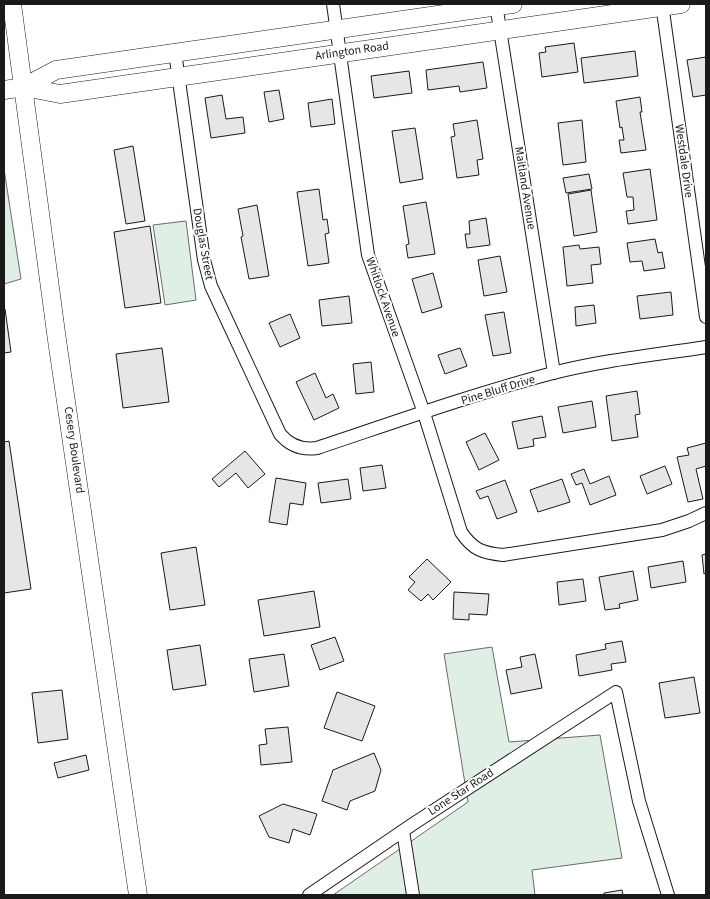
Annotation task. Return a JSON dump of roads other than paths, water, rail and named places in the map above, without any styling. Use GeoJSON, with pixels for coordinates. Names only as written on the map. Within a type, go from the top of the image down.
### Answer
{"type":"FeatureCollection","features":[{"type":"Feature","properties":{"kind":"main road","name":"Cesery Boulevard"},"geometry":{"type":"LineString","coordinates":[[12,4],[57,340],[138,895]]}},
{"type":"Feature","properties":{"kind":"main road","name":"Arlington Road"},"geometry":{"type":"LineString","coordinates":[[24,87],[60,94],[662,5],[681,4]]}},
{"type":"Feature","properties":{"kind":"main road","name":"Arlington Road"},"geometry":{"type":"LineString","coordinates":[[4,90],[24,87],[56,70],[502,5]]}},
{"type":"Feature","properties":{"kind":"street","name":"Whitlock Avenue"},"geometry":{"type":"LineString","coordinates":[[333,4],[368,255],[424,413],[461,532],[474,548],[485,553],[503,555],[662,530],[706,513]]}},
{"type":"Feature","properties":{"kind":"street","name":"Maitland Avenue"},"geometry":{"type":"LineString","coordinates":[[502,5],[500,30],[554,373]]}},
{"type":"Feature","properties":{"kind":"street","name":"Westdale Drive"},"geometry":{"type":"LineString","coordinates":[[662,5],[706,317]]}},
{"type":"Feature","properties":{"kind":"street","name":"Douglas Street"},"geometry":{"type":"LineString","coordinates":[[175,52],[204,260],[211,286],[280,434],[294,446]]}},
{"type":"Feature","properties":{"kind":"street","name":"Pine Bluff Drive"},"geometry":{"type":"LineString","coordinates":[[294,446],[306,449],[318,448],[554,373],[706,347]]}},
{"type":"Feature","properties":{"kind":"street","name":"Lone Star Road"},"geometry":{"type":"LineString","coordinates":[[309,895],[403,831],[616,692],[639,801],[668,895]]}},
{"type":"Feature","properties":{"kind":"street"},"geometry":{"type":"LineString","coordinates":[[403,831],[413,895]]}}]}
